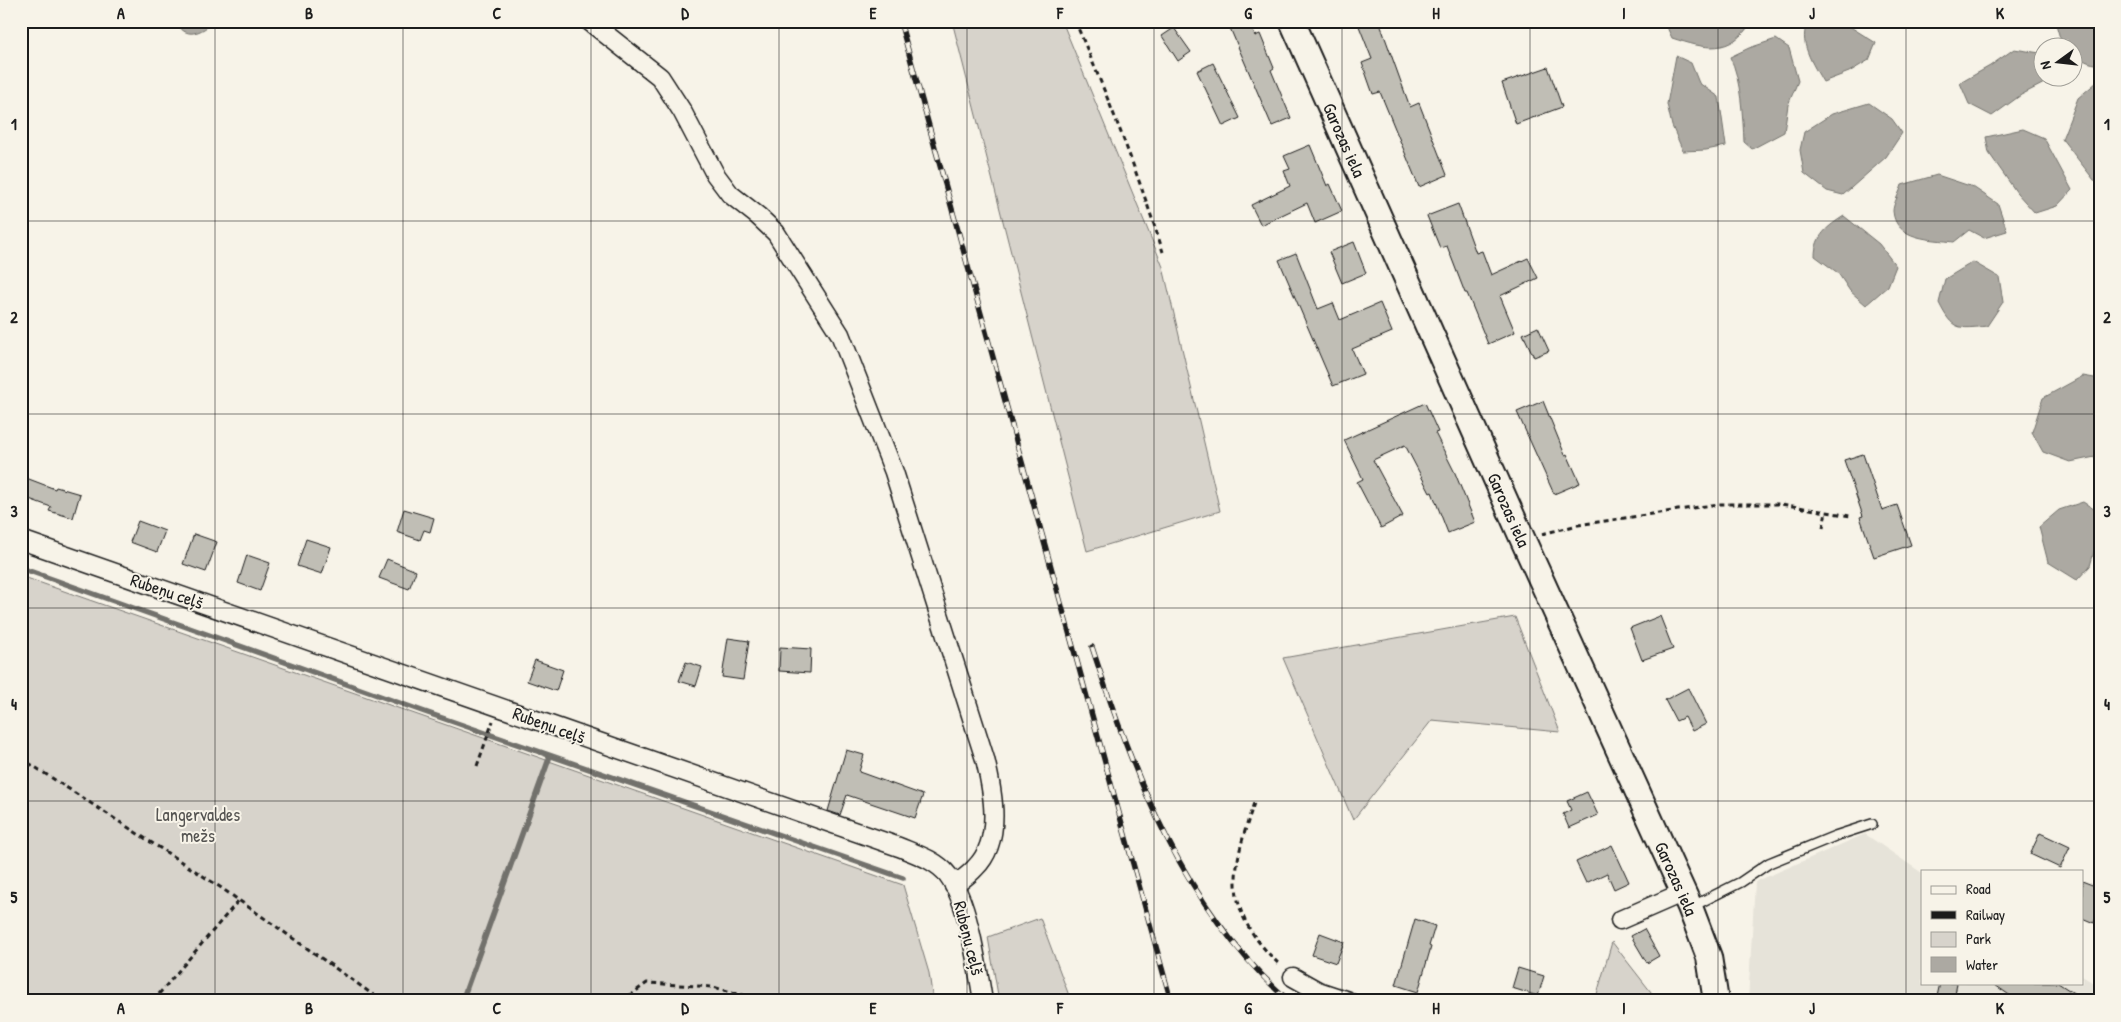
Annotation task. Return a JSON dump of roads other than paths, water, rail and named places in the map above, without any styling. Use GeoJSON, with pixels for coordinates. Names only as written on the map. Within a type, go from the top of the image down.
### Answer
{"type":"FeatureCollection","features":[{"type":"Feature","properties":{"kind":"main road","name":"Garozas iela"},"geometry":{"type":"LineString","coordinates":[[1292,21],[1523,540],[1687,900],[1709,957],[1716,1001]]}},
{"type":"Feature","properties":{"kind":"street"},"geometry":{"type":"LineString","coordinates":[[589,21],[660,78],[682,111],[715,174],[730,194],[758,216],[776,234],[840,334],[894,472],[986,759],[993,794],[993,828],[986,850],[976,867],[954,886]]}},
{"type":"Feature","properties":{"kind":"street","name":"Rubeņu ceļš"},"geometry":{"type":"LineString","coordinates":[[21,540],[899,847],[930,860],[948,875],[965,913],[983,1001]]}},
{"type":"Feature","properties":{"kind":"street"},"geometry":{"type":"LineString","coordinates":[[1620,920],[1687,900]]}},
{"type":"Feature","properties":{"kind":"street"},"geometry":{"type":"LineString","coordinates":[[1292,977],[1318,991],[1348,1001]]}},
{"type":"Feature","properties":{"kind":"lane"},"geometry":{"type":"LineString","coordinates":[[1687,900],[1742,882],[1769,863],[1834,836],[1872,824]]}},
{"type":"Feature","properties":{"kind":"water"},"geometry":{"type":"Polygon","coordinates":[[[176,21],[215,21],[199,32],[189,33],[184,31],[176,21]]]}},
{"type":"Feature","properties":{"kind":"water"},"geometry":{"type":"Polygon","coordinates":[[[1664,21],[1752,21],[1735,40],[1726,45],[1706,47],[1672,38],[1664,21]]]}},
{"type":"Feature","properties":{"kind":"water"},"geometry":{"type":"Polygon","coordinates":[[[1809,21],[1841,21],[1876,43],[1869,60],[1849,72],[1823,82],[1811,61],[1805,44],[1804,36],[1809,21]]]}},
{"type":"Feature","properties":{"kind":"water"},"geometry":{"type":"Polygon","coordinates":[[[2055,21],[2100,21],[2100,64],[2093,64],[2084,60],[2084,38],[2060,38],[2055,21]]]}},
{"type":"Feature","properties":{"kind":"water"},"geometry":{"type":"Polygon","coordinates":[[[1776,39],[1789,48],[1798,81],[1788,105],[1784,132],[1752,149],[1744,142],[1739,87],[1730,57],[1776,39]]]}},
{"type":"Feature","properties":{"kind":"water"},"geometry":{"type":"Polygon","coordinates":[[[2014,49],[2034,52],[2035,88],[2021,95],[1992,116],[1969,104],[1960,83],[1990,66],[2014,49]]]}},
{"type":"Feature","properties":{"kind":"water"},"geometry":{"type":"Polygon","coordinates":[[[1676,56],[1691,63],[1699,83],[1719,97],[1726,146],[1706,150],[1683,151],[1672,126],[1667,104],[1676,56]]]}},
{"type":"Feature","properties":{"kind":"water"},"geometry":{"type":"Polygon","coordinates":[[[2097,82],[2100,84],[2100,183],[2094,180],[2062,139],[2078,98],[2097,82]]]}},
{"type":"Feature","properties":{"kind":"water"},"geometry":{"type":"Polygon","coordinates":[[[1869,103],[1892,119],[1902,133],[1886,157],[1843,195],[1827,191],[1804,173],[1800,150],[1804,132],[1832,114],[1869,103]]]}},
{"type":"Feature","properties":{"kind":"water"},"geometry":{"type":"Polygon","coordinates":[[[2023,129],[2044,138],[2072,190],[2057,206],[2035,213],[2017,193],[1989,153],[1986,137],[2023,129]]]}},
{"type":"Feature","properties":{"kind":"water"},"geometry":{"type":"Polygon","coordinates":[[[1937,175],[1973,187],[1998,204],[2007,231],[1984,238],[1969,230],[1954,242],[1916,237],[1900,228],[1895,221],[1893,211],[1902,185],[1937,175]]]}},
{"type":"Feature","properties":{"kind":"water"},"geometry":{"type":"Polygon","coordinates":[[[1844,216],[1879,244],[1896,266],[1888,286],[1866,305],[1850,291],[1838,273],[1815,256],[1820,237],[1844,216]]]}},
{"type":"Feature","properties":{"kind":"water"},"geometry":{"type":"Polygon","coordinates":[[[1973,262],[1999,277],[2003,302],[1987,326],[1969,328],[1957,326],[1948,319],[1939,303],[1945,279],[1973,262]]]}},
{"type":"Feature","properties":{"kind":"water"},"geometry":{"type":"Polygon","coordinates":[[[2083,376],[2100,379],[2100,467],[2095,457],[2070,462],[2043,452],[2032,432],[2043,398],[2083,376]]]}},
{"type":"Feature","properties":{"kind":"water"},"geometry":{"type":"Polygon","coordinates":[[[2083,502],[2100,513],[2100,531],[2090,566],[2077,580],[2048,562],[2039,527],[2059,510],[2083,502]]]}},
{"type":"Feature","properties":{"kind":"waterway"},"geometry":{"type":"LineString","coordinates":[[21,568],[422,711],[903,878]]}},
{"type":"Feature","properties":{"kind":"waterway"},"geometry":{"type":"LineString","coordinates":[[462,1001],[550,756]]}},
{"type":"Feature","properties":{"kind":"railway"},"geometry":{"type":"LineString","coordinates":[[900,21],[1171,1001]]}},
{"type":"Feature","properties":{"kind":"railway"},"geometry":{"type":"LineString","coordinates":[[1092,647],[1126,744],[1145,791],[1167,838],[1192,883],[1220,925],[1252,965],[1289,1001]]}},
{"type":"Feature","properties":{"kind":"park label","name":"Langervaldes mežs"},"geometry":{"type":"Point","coordinates":[198,824]}}]}
